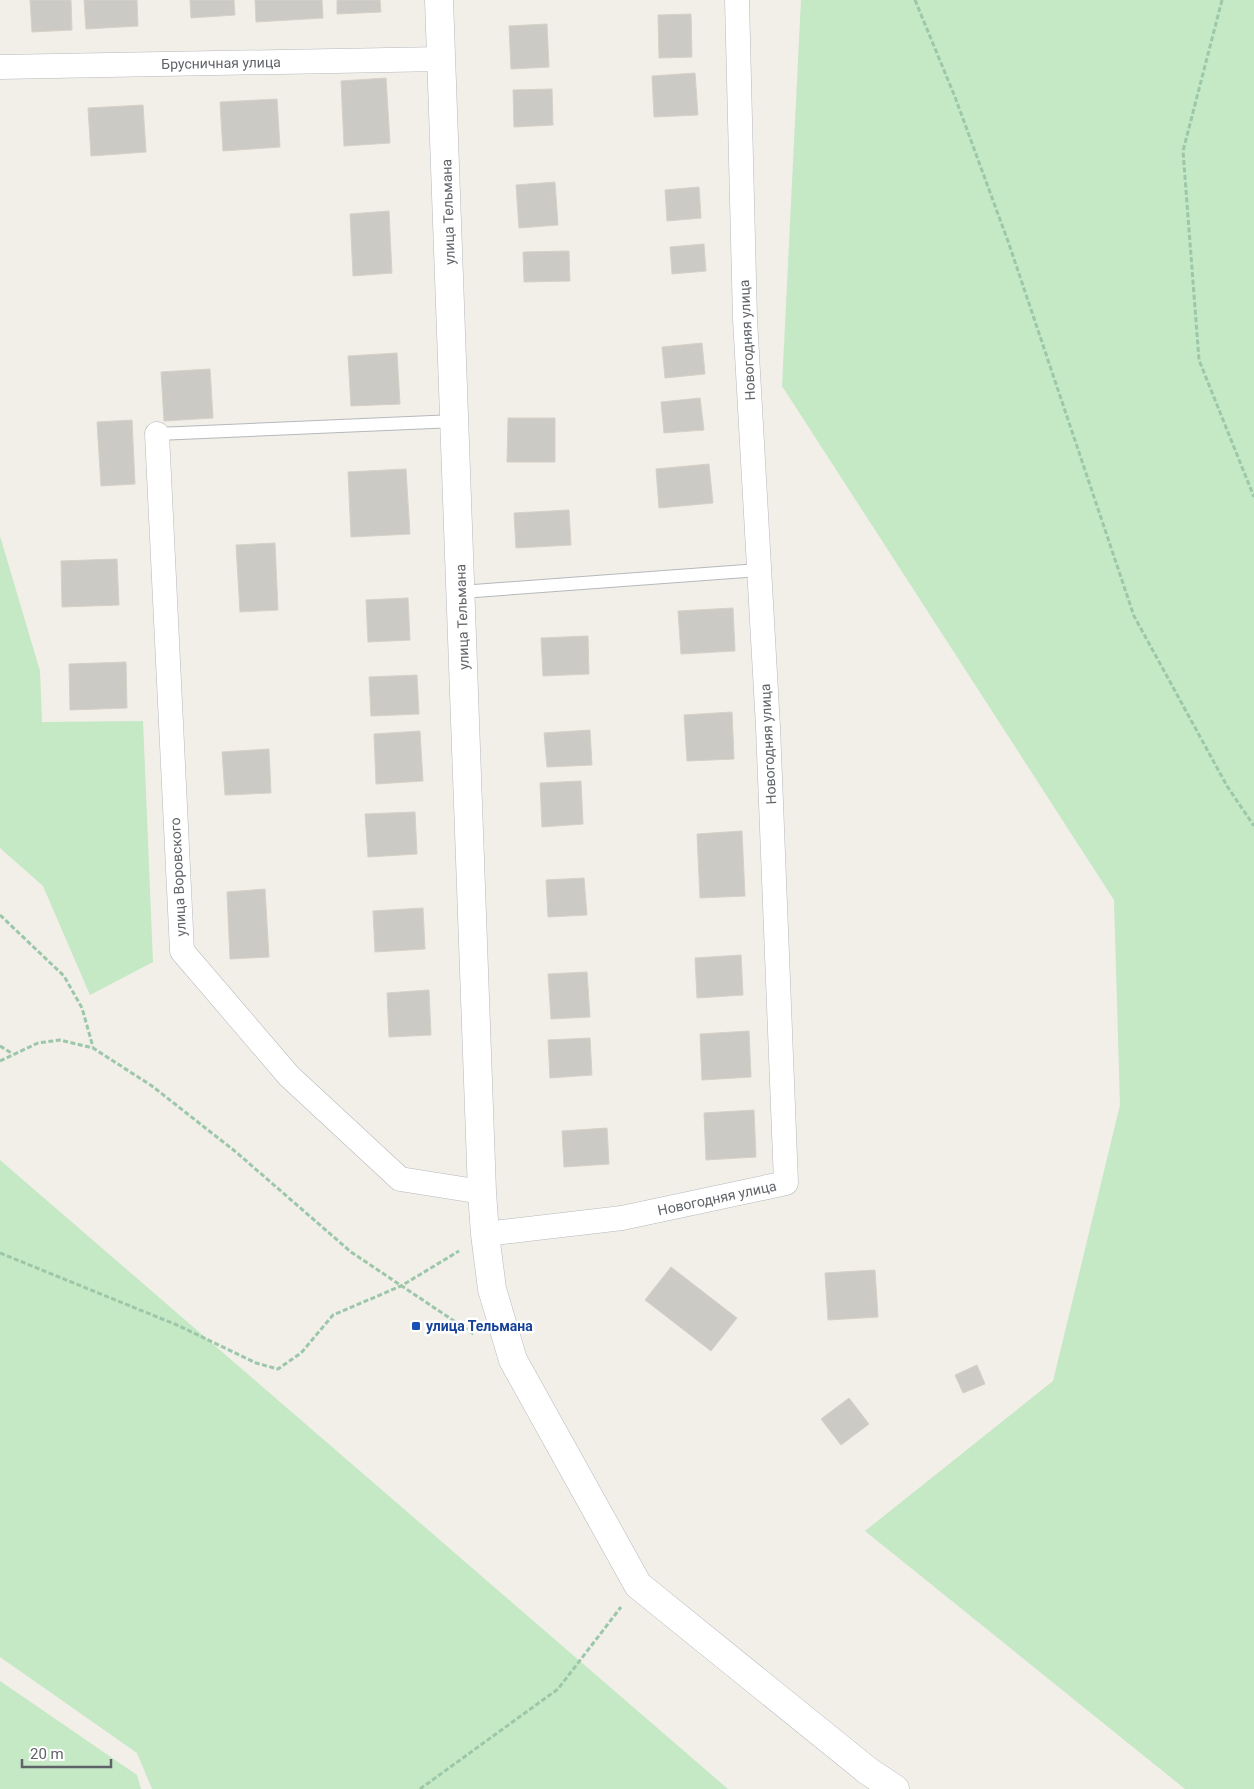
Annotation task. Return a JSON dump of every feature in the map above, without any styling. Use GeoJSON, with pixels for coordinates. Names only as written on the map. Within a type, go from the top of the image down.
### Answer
{"type":"FeatureCollection","features":[{"type":"Feature","properties":{"kind":"street","name":"улица Тельмана"},"geometry":{"type":"LineString","coordinates":[[439,0],[485,1234],[492,1289],[513,1360],[638,1585]]}},
{"type":"Feature","properties":{"kind":"street","name":"Новогодняя улица"},"geometry":{"type":"LineString","coordinates":[[485,1234],[622,1218],[786,1183],[768,727],[745,319],[737,0]]}},
{"type":"Feature","properties":{"kind":"street","name":"Брусничная улица"},"geometry":{"type":"LineString","coordinates":[[0,67],[442,59]]}},
{"type":"Feature","properties":{"kind":"street","name":"улица Воровского"},"geometry":{"type":"LineString","coordinates":[[157,434],[182,951],[289,1076],[400,1179],[482,1192]]}},
{"type":"Feature","properties":{"kind":"street"},"geometry":{"type":"LineString","coordinates":[[638,1585],[868,1771],[895,1789]]}},
{"type":"Feature","properties":{"kind":"lane"},"geometry":{"type":"LineString","coordinates":[[157,434],[455,421]]}},
{"type":"Feature","properties":{"kind":"lane"},"geometry":{"type":"LineString","coordinates":[[461,592],[759,570]]}},
{"type":"Feature","properties":{"kind":"path"},"geometry":{"type":"LineString","coordinates":[[914,0],[956,97],[1009,244],[1134,616],[1227,786],[1254,826]]}},
{"type":"Feature","properties":{"kind":"path"},"geometry":{"type":"LineString","coordinates":[[917,6],[920,0]]}},
{"type":"Feature","properties":{"kind":"path"},"geometry":{"type":"LineString","coordinates":[[1222,0],[1183,152],[1199,360],[1254,497]]}},
{"type":"Feature","properties":{"kind":"path"},"geometry":{"type":"LineString","coordinates":[[0,915],[64,976],[82,1008],[93,1048]]}},
{"type":"Feature","properties":{"kind":"path"},"geometry":{"type":"LineString","coordinates":[[0,1061],[38,1044],[60,1040],[93,1048],[167,1098],[236,1152],[351,1252],[513,1360]]}},
{"type":"Feature","properties":{"kind":"path"},"geometry":{"type":"LineString","coordinates":[[0,1046],[13,1054]]}},
{"type":"Feature","properties":{"kind":"path"},"geometry":{"type":"LineString","coordinates":[[0,1253],[177,1325],[256,1363],[278,1369],[301,1353],[333,1315],[401,1286],[485,1234]]}},
{"type":"Feature","properties":{"kind":"path"},"geometry":{"type":"LineString","coordinates":[[420,1789],[558,1688],[638,1585]]}},
{"type":"Feature","properties":{"kind":"green space"},"geometry":{"type":"Polygon","coordinates":[[[801,0],[1254,0],[1254,1789],[1185,1789],[865,1531],[1053,1381],[1120,1105],[1114,900],[782,386],[801,0]]]}},
{"type":"Feature","properties":{"kind":"green space"},"geometry":{"type":"Polygon","coordinates":[[[0,536],[40,671],[42,722],[143,721],[153,962],[90,995],[43,886],[0,848],[0,536]]]}},
{"type":"Feature","properties":{"kind":"green space"},"geometry":{"type":"Polygon","coordinates":[[[0,1160],[728,1789],[152,1789],[137,1753],[0,1657],[0,1160]]]}},
{"type":"Feature","properties":{"kind":"green space"},"geometry":{"type":"Polygon","coordinates":[[[0,1681],[137,1775],[141,1789],[0,1789],[0,1681]]]}},
{"type":"Feature","properties":{"kind":"building"},"geometry":{"type":"Polygon","coordinates":[[[30,0],[71,0],[72,30],[32,32],[30,0]]]}},
{"type":"Feature","properties":{"kind":"building"},"geometry":{"type":"Polygon","coordinates":[[[84,0],[137,0],[138,26],[86,29],[84,0]]]}},
{"type":"Feature","properties":{"kind":"building"},"geometry":{"type":"Polygon","coordinates":[[[190,0],[234,0],[235,15],[191,18],[190,0]]]}},
{"type":"Feature","properties":{"kind":"building"},"geometry":{"type":"Polygon","coordinates":[[[255,0],[322,0],[323,18],[256,22],[255,0]]]}},
{"type":"Feature","properties":{"kind":"building"},"geometry":{"type":"Polygon","coordinates":[[[337,0],[380,0],[381,12],[337,14],[337,0]]]}},
{"type":"Feature","properties":{"kind":"building"},"geometry":{"type":"Polygon","coordinates":[[[691,14],[692,57],[659,58],[658,15],[691,14]]]}},
{"type":"Feature","properties":{"kind":"building"},"geometry":{"type":"Polygon","coordinates":[[[547,24],[549,67],[511,69],[509,26],[547,24]]]}},
{"type":"Feature","properties":{"kind":"building"},"geometry":{"type":"Polygon","coordinates":[[[695,73],[698,115],[654,117],[652,76],[695,73]]]}},
{"type":"Feature","properties":{"kind":"building"},"geometry":{"type":"Polygon","coordinates":[[[386,78],[390,143],[344,146],[341,81],[386,78]]]}},
{"type":"Feature","properties":{"kind":"building"},"geometry":{"type":"Polygon","coordinates":[[[552,89],[553,125],[514,127],[513,90],[552,89]]]}},
{"type":"Feature","properties":{"kind":"building"},"geometry":{"type":"Polygon","coordinates":[[[277,99],[280,147],[223,151],[220,102],[277,99]]]}},
{"type":"Feature","properties":{"kind":"building"},"geometry":{"type":"Polygon","coordinates":[[[143,105],[146,152],[91,156],[88,108],[143,105]]]}},
{"type":"Feature","properties":{"kind":"building"},"geometry":{"type":"Polygon","coordinates":[[[555,182],[558,225],[519,228],[516,185],[555,182]]]}},
{"type":"Feature","properties":{"kind":"building"},"geometry":{"type":"Polygon","coordinates":[[[699,187],[701,218],[667,221],[665,190],[699,187]]]}},
{"type":"Feature","properties":{"kind":"building"},"geometry":{"type":"Polygon","coordinates":[[[389,211],[392,273],[353,276],[350,214],[389,211]]]}},
{"type":"Feature","properties":{"kind":"building"},"geometry":{"type":"Polygon","coordinates":[[[704,244],[706,271],[672,274],[670,247],[704,244]]]}},
{"type":"Feature","properties":{"kind":"building"},"geometry":{"type":"Polygon","coordinates":[[[569,251],[570,281],[524,282],[523,252],[569,251]]]}},
{"type":"Feature","properties":{"kind":"building"},"geometry":{"type":"Polygon","coordinates":[[[702,343],[705,374],[665,378],[662,347],[702,343]]]}},
{"type":"Feature","properties":{"kind":"building"},"geometry":{"type":"Polygon","coordinates":[[[397,353],[400,404],[351,406],[348,356],[397,353]]]}},
{"type":"Feature","properties":{"kind":"building"},"geometry":{"type":"Polygon","coordinates":[[[210,369],[213,418],[164,421],[161,372],[210,369]]]}},
{"type":"Feature","properties":{"kind":"building"},"geometry":{"type":"Polygon","coordinates":[[[700,398],[704,430],[664,433],[661,402],[700,398]]]}},
{"type":"Feature","properties":{"kind":"building"},"geometry":{"type":"Polygon","coordinates":[[[508,418],[555,418],[555,462],[507,462],[508,418]]]}},
{"type":"Feature","properties":{"kind":"building"},"geometry":{"type":"Polygon","coordinates":[[[132,420],[135,484],[101,486],[97,422],[132,420]]]}},
{"type":"Feature","properties":{"kind":"building"},"geometry":{"type":"Polygon","coordinates":[[[709,464],[713,503],[659,508],[656,469],[709,464]]]}},
{"type":"Feature","properties":{"kind":"building"},"geometry":{"type":"Polygon","coordinates":[[[406,469],[410,534],[351,537],[348,472],[406,469]]]}},
{"type":"Feature","properties":{"kind":"building"},"geometry":{"type":"Polygon","coordinates":[[[569,510],[571,545],[516,548],[514,513],[569,510]]]}},
{"type":"Feature","properties":{"kind":"building"},"geometry":{"type":"Polygon","coordinates":[[[275,543],[278,610],[240,612],[236,545],[275,543]]]}},
{"type":"Feature","properties":{"kind":"building"},"geometry":{"type":"Polygon","coordinates":[[[117,559],[119,605],[62,607],[61,561],[117,559]]]}},
{"type":"Feature","properties":{"kind":"building"},"geometry":{"type":"Polygon","coordinates":[[[408,598],[410,640],[368,642],[366,600],[408,598]]]}},
{"type":"Feature","properties":{"kind":"building"},"geometry":{"type":"Polygon","coordinates":[[[733,608],[735,651],[681,654],[678,611],[733,608]]]}},
{"type":"Feature","properties":{"kind":"building"},"geometry":{"type":"Polygon","coordinates":[[[588,636],[589,674],[543,676],[541,638],[588,636]]]}},
{"type":"Feature","properties":{"kind":"building"},"geometry":{"type":"Polygon","coordinates":[[[126,662],[127,708],[70,710],[69,664],[126,662]]]}},
{"type":"Feature","properties":{"kind":"building"},"geometry":{"type":"Polygon","coordinates":[[[417,675],[419,714],[371,716],[369,677],[417,675]]]}},
{"type":"Feature","properties":{"kind":"building"},"geometry":{"type":"Polygon","coordinates":[[[732,712],[734,759],[687,761],[684,715],[732,712]]]}},
{"type":"Feature","properties":{"kind":"building"},"geometry":{"type":"Polygon","coordinates":[[[590,730],[592,765],[547,767],[544,733],[590,730]]]}},
{"type":"Feature","properties":{"kind":"building"},"geometry":{"type":"Polygon","coordinates":[[[420,731],[423,781],[376,784],[374,734],[420,731]]]}},
{"type":"Feature","properties":{"kind":"building"},"geometry":{"type":"Polygon","coordinates":[[[269,749],[271,793],[225,795],[222,752],[269,749]]]}},
{"type":"Feature","properties":{"kind":"building"},"geometry":{"type":"Polygon","coordinates":[[[581,781],[583,824],[542,827],[540,783],[581,781]]]}},
{"type":"Feature","properties":{"kind":"building"},"geometry":{"type":"Polygon","coordinates":[[[415,812],[417,854],[368,857],[365,814],[415,812]]]}},
{"type":"Feature","properties":{"kind":"building"},"geometry":{"type":"Polygon","coordinates":[[[742,831],[745,896],[700,898],[697,834],[742,831]]]}},
{"type":"Feature","properties":{"kind":"building"},"geometry":{"type":"Polygon","coordinates":[[[584,878],[587,915],[548,917],[546,880],[584,878]]]}},
{"type":"Feature","properties":{"kind":"building"},"geometry":{"type":"Polygon","coordinates":[[[265,889],[269,957],[230,959],[227,892],[265,889]]]}},
{"type":"Feature","properties":{"kind":"building"},"geometry":{"type":"Polygon","coordinates":[[[423,908],[425,949],[375,952],[373,911],[423,908]]]}},
{"type":"Feature","properties":{"kind":"building"},"geometry":{"type":"Polygon","coordinates":[[[741,955],[743,995],[697,998],[695,958],[741,955]]]}},
{"type":"Feature","properties":{"kind":"building"},"geometry":{"type":"Polygon","coordinates":[[[587,972],[590,1017],[551,1019],[548,974],[587,972]]]}},
{"type":"Feature","properties":{"kind":"building"},"geometry":{"type":"Polygon","coordinates":[[[429,990],[431,1035],[389,1037],[387,993],[429,990]]]}},
{"type":"Feature","properties":{"kind":"building"},"geometry":{"type":"Polygon","coordinates":[[[749,1031],[751,1077],[702,1080],[700,1034],[749,1031]]]}},
{"type":"Feature","properties":{"kind":"building"},"geometry":{"type":"Polygon","coordinates":[[[590,1038],[592,1075],[550,1078],[548,1040],[590,1038]]]}},
{"type":"Feature","properties":{"kind":"building"},"geometry":{"type":"Polygon","coordinates":[[[754,1110],[756,1157],[706,1160],[704,1113],[754,1110]]]}},
{"type":"Feature","properties":{"kind":"building"},"geometry":{"type":"Polygon","coordinates":[[[607,1128],[609,1164],[564,1167],[562,1131],[607,1128]]]}},
{"type":"Feature","properties":{"kind":"building"},"geometry":{"type":"Polygon","coordinates":[[[671,1267],[737,1318],[711,1351],[645,1300],[671,1267]]]}},
{"type":"Feature","properties":{"kind":"building"},"geometry":{"type":"Polygon","coordinates":[[[875,1270],[878,1317],[828,1320],[825,1273],[875,1270]]]}},
{"type":"Feature","properties":{"kind":"building"},"geometry":{"type":"Polygon","coordinates":[[[977,1365],[985,1384],[963,1393],[955,1375],[977,1365]]]}},
{"type":"Feature","properties":{"kind":"building"},"geometry":{"type":"Polygon","coordinates":[[[849,1398],[869,1424],[841,1445],[821,1419],[849,1398]]]}},
{"type":"Feature","properties":{"kind":"place","name":"улица Тельмана"},"geometry":{"type":"Point","coordinates":[416,1326]}}]}
